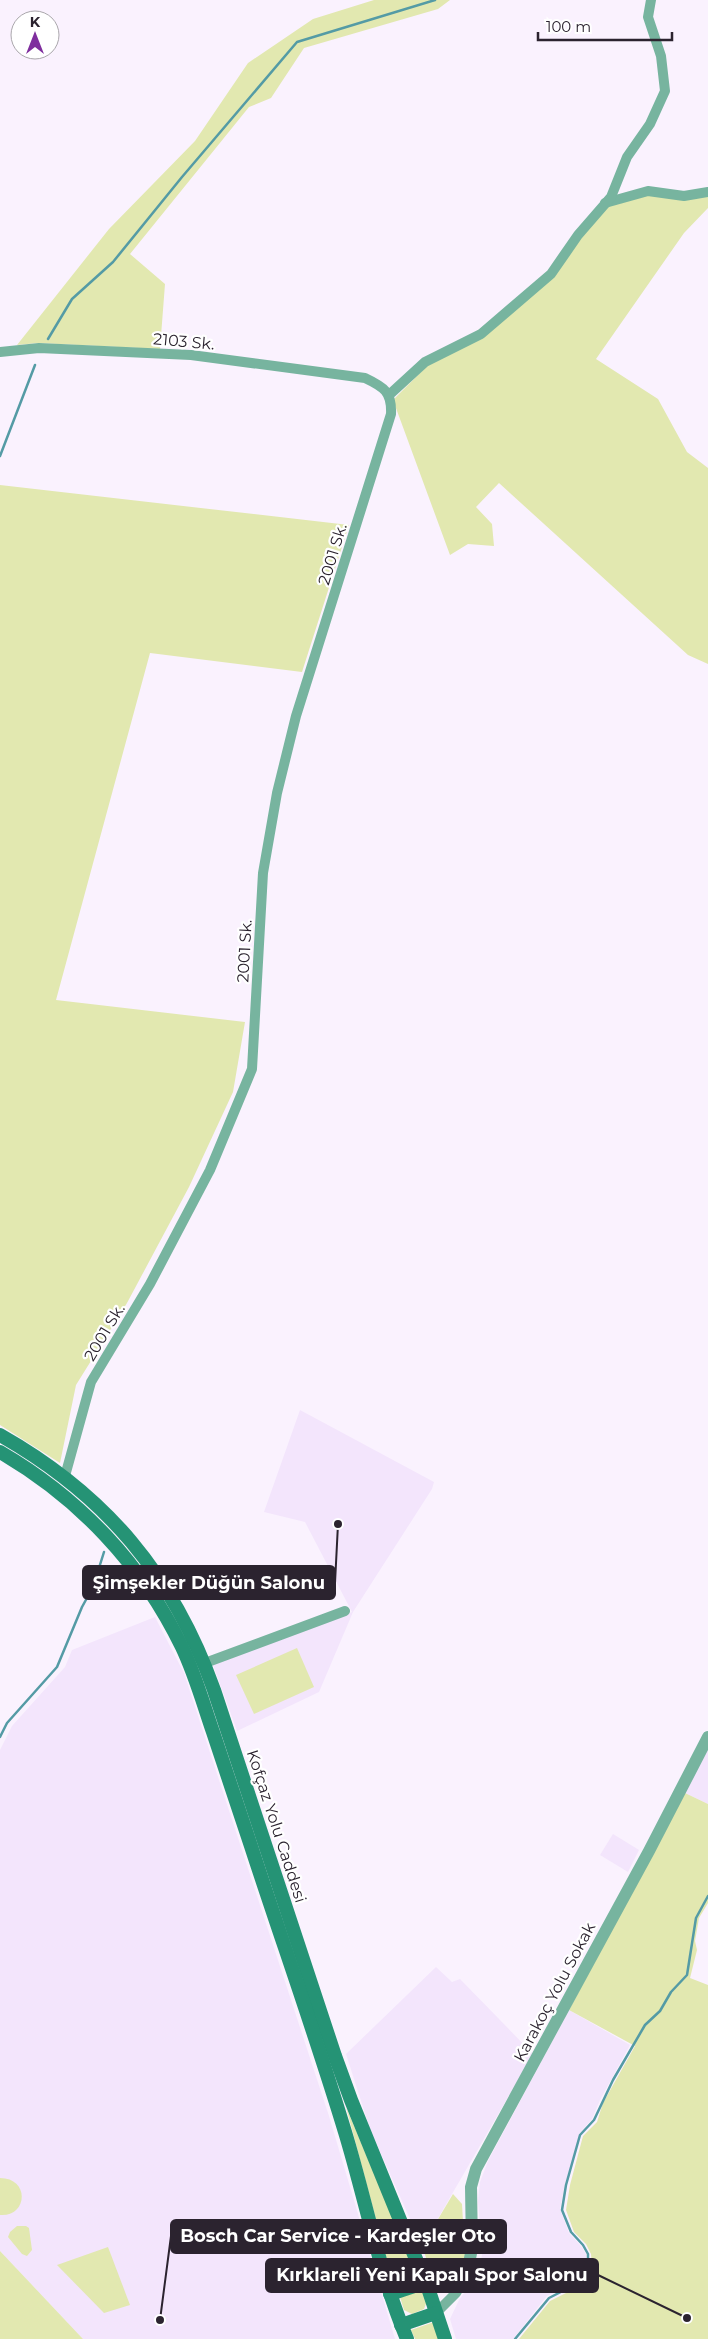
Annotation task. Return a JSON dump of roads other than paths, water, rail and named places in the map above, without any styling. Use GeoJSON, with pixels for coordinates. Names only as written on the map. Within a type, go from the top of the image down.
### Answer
{"type":"FeatureCollection","features":[{"type":"Feature","properties":{"kind":"main road","name":"Kofçaz Yolu Caddesi"},"geometry":{"type":"LineString","coordinates":[[0,1435],[65,1476],[117,1525],[145,1558],[172,1598],[204,1663],[351,2100],[428,2287],[444,2339]]}},
{"type":"Feature","properties":{"kind":"main road","name":"Kofçaz Yolu Caddesi"},"geometry":{"type":"LineString","coordinates":[[0,1452],[40,1476],[67,1497],[112,1541],[159,1604],[182,1647],[208,1718],[338,2110],[392,2300],[407,2339]]}},
{"type":"Feature","properties":{"kind":"main road"},"geometry":{"type":"LineString","coordinates":[[392,2300],[428,2287]]}},
{"type":"Feature","properties":{"kind":"main road"},"geometry":{"type":"LineString","coordinates":[[401,2325],[436,2313]]}},
{"type":"Feature","properties":{"kind":"street"},"geometry":{"type":"LineString","coordinates":[[390,399],[425,362],[481,334],[551,274],[578,235],[611,197],[627,157],[650,124],[664,91],[661,56],[648,16],[651,0]]}},
{"type":"Feature","properties":{"kind":"street"},"geometry":{"type":"LineString","coordinates":[[605,203],[648,191],[684,196],[708,192]]}},
{"type":"Feature","properties":{"kind":"street","name":"2103 Sk."},"geometry":{"type":"LineString","coordinates":[[0,352],[38,348],[191,355],[365,378],[378,384],[390,399]]}},
{"type":"Feature","properties":{"kind":"street","name":"2001 Sk."},"geometry":{"type":"LineString","coordinates":[[65,1476],[91,1382],[150,1284],[210,1170],[252,1069],[263,873],[277,793],[296,716],[391,414],[390,399]]}},
{"type":"Feature","properties":{"kind":"street"},"geometry":{"type":"LineString","coordinates":[[204,1663],[345,1611]]}},
{"type":"Feature","properties":{"kind":"street","name":"Karakoç Yolu Sokak"},"geometry":{"type":"LineString","coordinates":[[436,2313],[456,2292],[467,2274],[472,2248],[471,2187],[476,2169],[649,1851],[708,1737]]}},
{"type":"Feature","properties":{"kind":"street"},"geometry":{"type":"LineString","coordinates":[[428,2287],[455,2283],[467,2274]]}},
{"type":"Feature","properties":{"kind":"waterway"},"geometry":{"type":"LineString","coordinates":[[48,339],[72,299],[113,262],[182,177],[297,42],[435,0]]}},
{"type":"Feature","properties":{"kind":"waterway"},"geometry":{"type":"LineString","coordinates":[[0,456],[35,365]]}},
{"type":"Feature","properties":{"kind":"waterway"},"geometry":{"type":"LineString","coordinates":[[0,1737],[7,1723],[57,1667],[82,1607],[93,1587],[104,1552]]}},
{"type":"Feature","properties":{"kind":"waterway"},"geometry":{"type":"LineString","coordinates":[[515,2339],[549,2298],[584,2280],[588,2267],[588,2254],[583,2245],[571,2232],[562,2210],[566,2185],[580,2135],[594,2120],[613,2080],[645,2025],[660,2011],[671,1992],[687,1975],[696,1918],[708,1896]]}},
{"type":"Feature","properties":{"kind":"place","name":"Şimşekler Düğün Salonu"},"geometry":{"type":"Point","coordinates":[338,1524]}},
{"type":"Feature","properties":{"kind":"place","name":"Kırklareli Yeni Kapalı Spor Salonu"},"geometry":{"type":"Point","coordinates":[687,2318]}},
{"type":"Feature","properties":{"kind":"place","name":"Bosch Car Service - Kardeşler Oto"},"geometry":{"type":"Point","coordinates":[160,2320]}}]}
